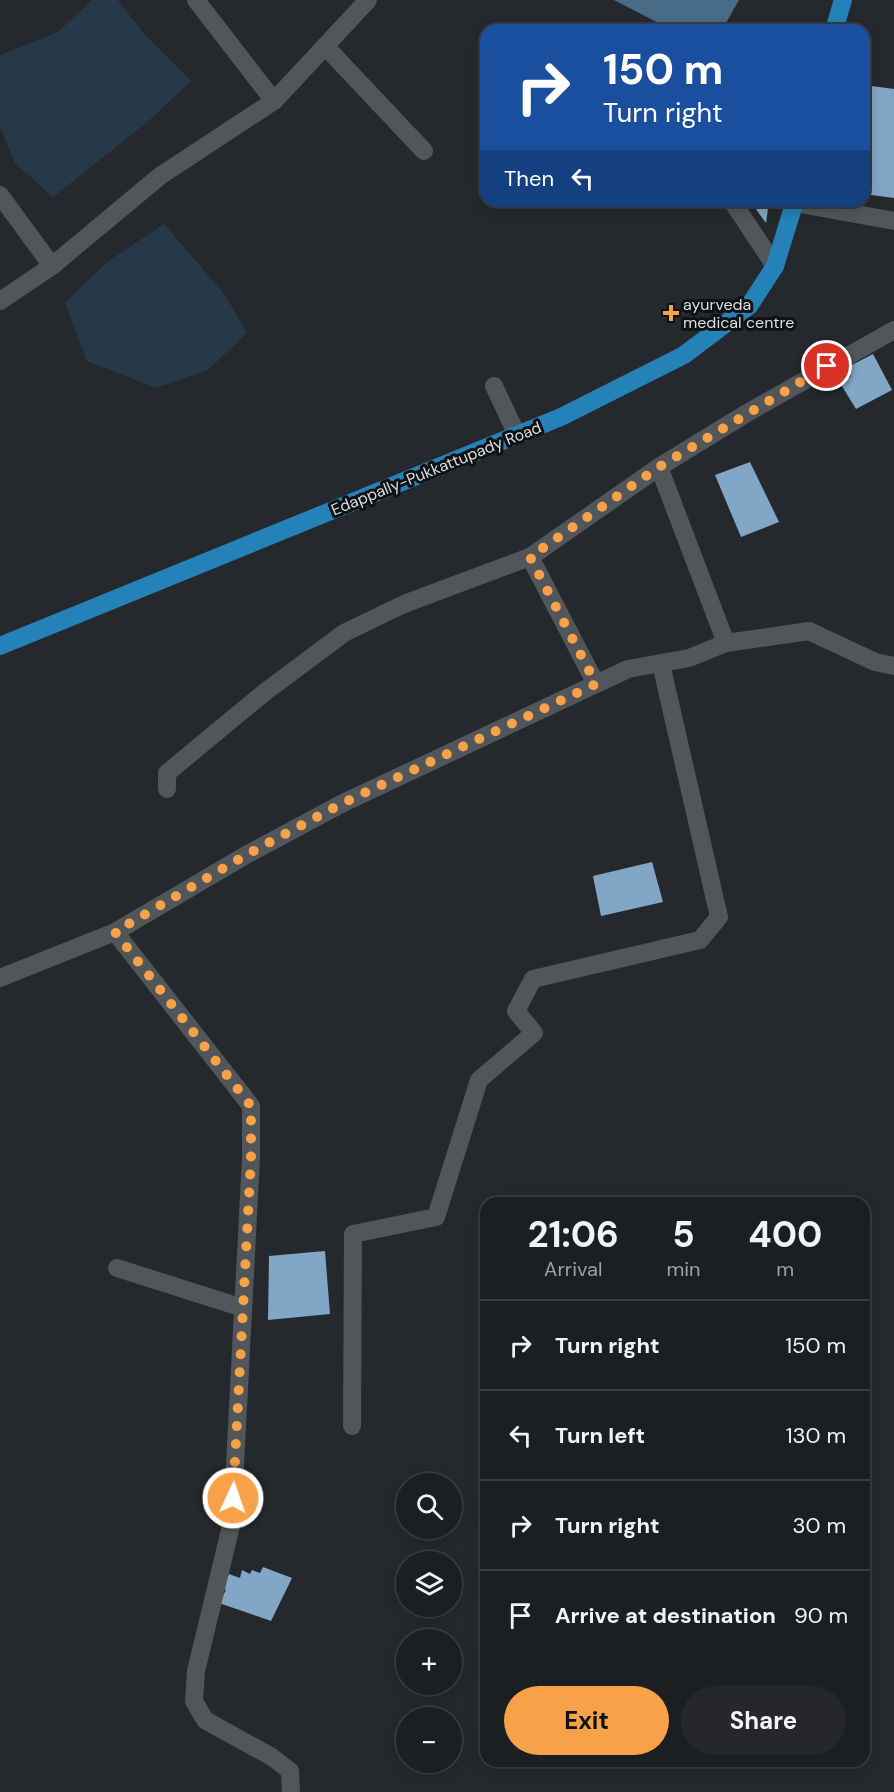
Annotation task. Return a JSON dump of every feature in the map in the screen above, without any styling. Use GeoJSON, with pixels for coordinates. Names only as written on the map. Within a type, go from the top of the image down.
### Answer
{"type":"FeatureCollection","features":[{"type":"Feature","properties":{"kind":"main road"},"geometry":{"type":"LineString","coordinates":[[836,24],[843,0]]}},
{"type":"Feature","properties":{"kind":"main road","name":"Edappally-Pukkattupady Road"},"geometry":{"type":"LineString","coordinates":[[0,646],[561,417],[684,355],[749,306],[775,266],[793,207]]}},
{"type":"Feature","properties":{"kind":"street"},"geometry":{"type":"LineString","coordinates":[[196,0],[274,101]]}},
{"type":"Feature","properties":{"kind":"street"},"geometry":{"type":"LineString","coordinates":[[0,301],[52,266],[160,176],[274,101],[368,0]]}},
{"type":"Feature","properties":{"kind":"street"},"geometry":{"type":"LineString","coordinates":[[325,46],[424,151]]}},
{"type":"Feature","properties":{"kind":"street"},"geometry":{"type":"LineString","coordinates":[[0,195],[52,266]]}},
{"type":"Feature","properties":{"kind":"street"},"geometry":{"type":"LineString","coordinates":[[736,207],[775,266]]}},
{"type":"Feature","properties":{"kind":"street"},"geometry":{"type":"LineString","coordinates":[[821,207],[894,221]]}},
{"type":"Feature","properties":{"kind":"street"},"geometry":{"type":"LineString","coordinates":[[168,789],[167,773],[266,692],[344,633],[404,604],[530,557],[659,467],[747,413],[894,330]]}},
{"type":"Feature","properties":{"kind":"street"},"geometry":{"type":"LineString","coordinates":[[494,386],[517,435]]}},
{"type":"Feature","properties":{"kind":"street"},"geometry":{"type":"LineString","coordinates":[[659,467],[726,643]]}},
{"type":"Feature","properties":{"kind":"street"},"geometry":{"type":"LineString","coordinates":[[530,557],[596,684]]}},
{"type":"Feature","properties":{"kind":"street"},"geometry":{"type":"LineString","coordinates":[[0,978],[115,932],[246,855],[343,803],[628,669],[689,658],[726,643],[809,631],[875,662],[894,666]]}},
{"type":"Feature","properties":{"kind":"street"},"geometry":{"type":"LineString","coordinates":[[352,1426],[352,1234],[436,1217],[479,1080],[534,1033],[516,1011],[533,978],[700,940],[719,917],[661,664]]}},
{"type":"Feature","properties":{"kind":"street"},"geometry":{"type":"LineString","coordinates":[[115,932],[251,1106],[251,1158],[232,1522],[196,1671],[194,1701],[205,1720],[272,1757],[290,1771],[291,1792]]}},
{"type":"Feature","properties":{"kind":"street"},"geometry":{"type":"LineString","coordinates":[[117,1268],[243,1308]]}},
{"type":"Feature","properties":{"kind":"shaded area"},"geometry":{"type":"Polygon","coordinates":[[[92,0],[118,0],[143,33],[191,81],[145,124],[53,197],[15,163],[0,127],[0,55],[58,32],[92,0]]]}},
{"type":"Feature","properties":{"kind":"shaded area"},"geometry":{"type":"Polygon","coordinates":[[[164,224],[225,295],[247,333],[208,370],[156,388],[87,361],[65,303],[107,262],[164,224]]]}},
{"type":"Feature","properties":{"kind":"water"},"geometry":{"type":"Polygon","coordinates":[[[614,0],[739,0],[725,24],[660,24],[614,0]]]}},
{"type":"Feature","properties":{"kind":"building"},"geometry":{"type":"Polygon","coordinates":[[[870,86],[894,89],[894,198],[870,195],[870,86]]]}},
{"type":"Feature","properties":{"kind":"building"},"geometry":{"type":"Polygon","coordinates":[[[754,207],[768,207],[766,223],[754,207]]]}},
{"type":"Feature","properties":{"kind":"building"},"geometry":{"type":"Polygon","coordinates":[[[873,354],[892,390],[856,409],[840,383],[851,376],[846,368],[873,354]]]}},
{"type":"Feature","properties":{"kind":"building"},"geometry":{"type":"Polygon","coordinates":[[[750,462],[779,522],[741,537],[715,475],[750,462]]]}},
{"type":"Feature","properties":{"kind":"building"},"geometry":{"type":"Polygon","coordinates":[[[652,862],[663,902],[601,916],[593,876],[652,862]]]}},
{"type":"Feature","properties":{"kind":"building"},"geometry":{"type":"Polygon","coordinates":[[[325,1251],[330,1314],[268,1320],[269,1256],[325,1251]]]}},
{"type":"Feature","properties":{"kind":"building"},"geometry":{"type":"Polygon","coordinates":[[[263,1567],[292,1578],[271,1621],[219,1603],[226,1590],[222,1588],[229,1574],[240,1578],[242,1570],[250,1574],[252,1570],[260,1573],[263,1567]]]}},
{"type":"Feature","properties":{"kind":"place","name":"ayurveda medical centre"},"geometry":{"type":"Point","coordinates":[671,313]}},
{"type":"Feature","properties":{"kind":"route"},"geometry":{"type":"LineString","coordinates":[[233,1498],[251,1158],[251,1106],[115,932],[246,855],[343,803],[596,684],[530,557],[659,467],[827,366]]}}]}
